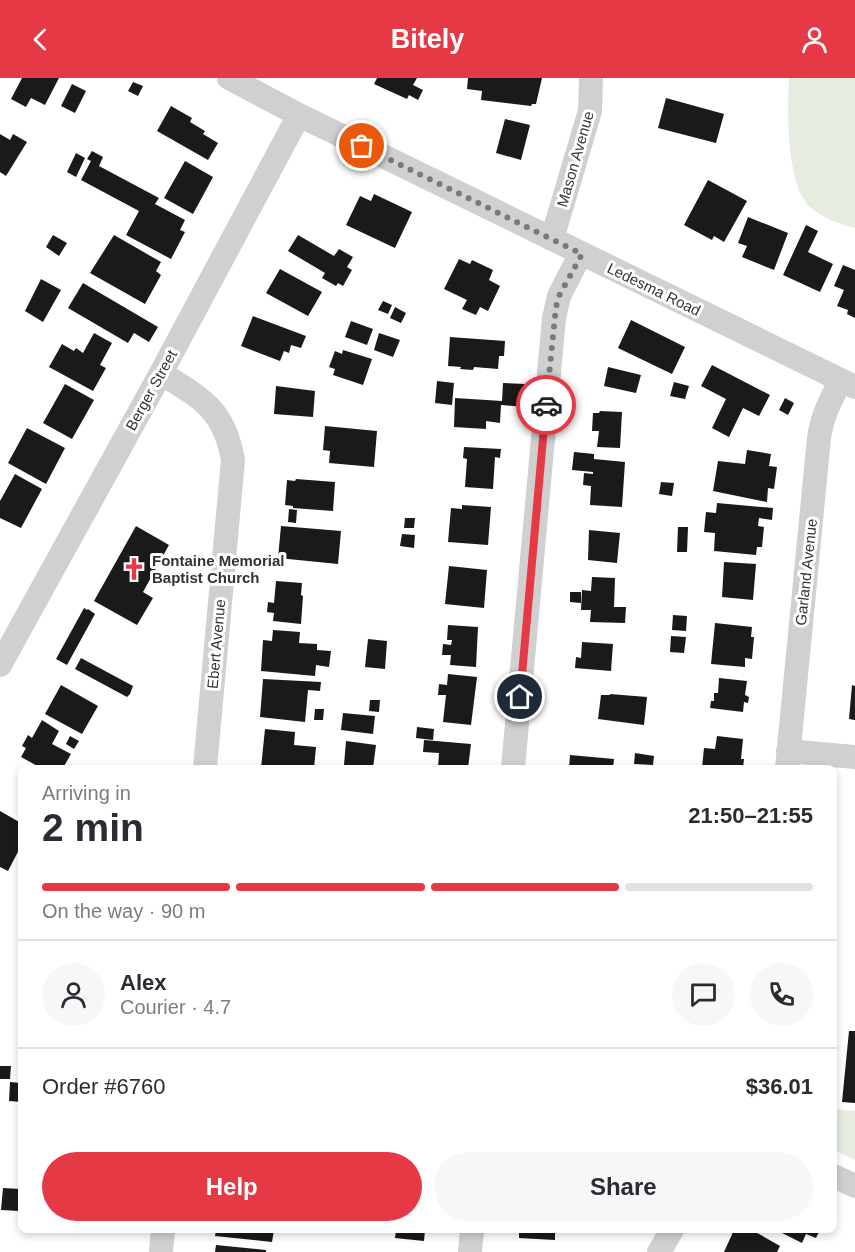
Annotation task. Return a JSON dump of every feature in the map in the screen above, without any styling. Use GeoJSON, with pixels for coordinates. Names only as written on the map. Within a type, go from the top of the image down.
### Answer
{"type":"FeatureCollection","features":[{"type":"Feature","properties":{"kind":"street","name":"Ledesma Road"},"geometry":{"type":"LineString","coordinates":[[229,78],[299,115],[848,384]]}},
{"type":"Feature","properties":{"kind":"street","name":"Mason Avenue"},"geometry":{"type":"LineString","coordinates":[[552,239],[590,111],[591,78]]}},
{"type":"Feature","properties":{"kind":"street","name":"Berger Street"},"geometry":{"type":"LineString","coordinates":[[0,665],[161,373],[299,115]]}},
{"type":"Feature","properties":{"kind":"street"},"geometry":{"type":"LineString","coordinates":[[513,765],[554,318],[559,296],[582,254]]}},
{"type":"Feature","properties":{"kind":"street","name":"Ebert Avenue"},"geometry":{"type":"LineString","coordinates":[[161,373],[199,397],[213,410],[226,433],[233,460],[205,765]]}},
{"type":"Feature","properties":{"kind":"street","name":"Garland Avenue"},"geometry":{"type":"LineString","coordinates":[[788,759],[821,422],[826,408],[848,384]]}},
{"type":"Feature","properties":{"kind":"street"},"geometry":{"type":"LineString","coordinates":[[788,759],[855,757]]}},
{"type":"Feature","properties":{"kind":"street"},"geometry":{"type":"LineString","coordinates":[[837,1177],[855,1186]]}},
{"type":"Feature","properties":{"kind":"street"},"geometry":{"type":"LineString","coordinates":[[161,1252],[163,1233]]}},
{"type":"Feature","properties":{"kind":"street"},"geometry":{"type":"LineString","coordinates":[[470,1252],[472,1233]]}},
{"type":"Feature","properties":{"kind":"street"},"geometry":{"type":"LineString","coordinates":[[660,1252],[670,1233]]}},
{"type":"Feature","properties":{"kind":"shaded area"},"geometry":{"type":"Polygon","coordinates":[[[789,78],[855,78],[855,228],[822,215],[812,209],[803,199],[797,185],[790,148],[789,78]]]}},
{"type":"Feature","properties":{"kind":"shaded area"},"geometry":{"type":"Polygon","coordinates":[[[837,1109],[855,1111],[855,1160],[837,1151],[837,1109]]]}},
{"type":"Feature","properties":{"kind":"building"},"geometry":{"type":"Polygon","coordinates":[[[22,78],[59,78],[45,105],[31,98],[26,107],[11,99],[22,78]]]}},
{"type":"Feature","properties":{"kind":"building"},"geometry":{"type":"Polygon","coordinates":[[[377,78],[417,78],[413,85],[423,90],[418,100],[409,95],[407,99],[374,84],[377,78]]]}},
{"type":"Feature","properties":{"kind":"building"},"geometry":{"type":"Polygon","coordinates":[[[468,78],[542,78],[536,104],[531,106],[481,100],[482,91],[467,89],[468,78]]]}},
{"type":"Feature","properties":{"kind":"building"},"geometry":{"type":"Polygon","coordinates":[[[133,82],[143,86],[138,96],[128,91],[133,82]]]}},
{"type":"Feature","properties":{"kind":"building"},"geometry":{"type":"Polygon","coordinates":[[[72,84],[86,91],[75,113],[61,106],[72,84]]]}},
{"type":"Feature","properties":{"kind":"building"},"geometry":{"type":"Polygon","coordinates":[[[666,98],[724,114],[716,143],[658,128],[666,98]]]}},
{"type":"Feature","properties":{"kind":"building"},"geometry":{"type":"Polygon","coordinates":[[[171,106],[192,118],[190,122],[205,131],[203,134],[218,143],[208,160],[157,131],[171,106]]]}},
{"type":"Feature","properties":{"kind":"building"},"geometry":{"type":"Polygon","coordinates":[[[505,119],[530,125],[521,160],[496,153],[505,119]]]}},
{"type":"Feature","properties":{"kind":"building"},"geometry":{"type":"Polygon","coordinates":[[[0,134],[10,140],[13,134],[27,142],[6,176],[0,172],[0,134]]]}},
{"type":"Feature","properties":{"kind":"building"},"geometry":{"type":"Polygon","coordinates":[[[92,151],[103,157],[99,166],[159,198],[155,204],[185,220],[180,230],[185,232],[171,259],[126,235],[139,211],[81,180],[91,161],[87,159],[92,151]]]}},
{"type":"Feature","properties":{"kind":"building"},"geometry":{"type":"Polygon","coordinates":[[[76,153],[85,158],[76,177],[67,172],[76,153]]]}},
{"type":"Feature","properties":{"kind":"building"},"geometry":{"type":"Polygon","coordinates":[[[185,161],[213,177],[193,214],[164,198],[185,161]]]}},
{"type":"Feature","properties":{"kind":"building"},"geometry":{"type":"Polygon","coordinates":[[[708,180],[747,201],[724,242],[714,236],[712,240],[684,225],[708,180]]]}},
{"type":"Feature","properties":{"kind":"building"},"geometry":{"type":"Polygon","coordinates":[[[374,194],[412,212],[395,248],[346,225],[360,196],[371,201],[374,194]]]}},
{"type":"Feature","properties":{"kind":"building"},"geometry":{"type":"Polygon","coordinates":[[[748,217],[788,233],[774,270],[742,257],[747,246],[738,243],[748,217]]]}},
{"type":"Feature","properties":{"kind":"building"},"geometry":{"type":"Polygon","coordinates":[[[806,225],[818,231],[808,252],[833,264],[820,292],[783,275],[806,225]]]}},
{"type":"Feature","properties":{"kind":"building"},"geometry":{"type":"Polygon","coordinates":[[[53,235],[67,243],[59,256],[46,247],[53,235]]]}},
{"type":"Feature","properties":{"kind":"building"},"geometry":{"type":"Polygon","coordinates":[[[114,235],[161,262],[156,271],[161,275],[145,304],[90,273],[114,235]]]}},
{"type":"Feature","properties":{"kind":"building"},"geometry":{"type":"Polygon","coordinates":[[[298,235],[334,256],[339,249],[353,257],[347,267],[352,270],[343,286],[338,283],[336,286],[322,278],[325,273],[288,251],[298,235]]]}},
{"type":"Feature","properties":{"kind":"building"},"geometry":{"type":"Polygon","coordinates":[[[459,259],[470,264],[472,260],[493,270],[489,280],[500,286],[488,311],[480,307],[476,315],[462,309],[467,300],[444,289],[459,259]]]}},
{"type":"Feature","properties":{"kind":"building"},"geometry":{"type":"Polygon","coordinates":[[[843,265],[855,270],[855,318],[847,314],[848,310],[837,306],[844,290],[834,286],[843,265]]]}},
{"type":"Feature","properties":{"kind":"building"},"geometry":{"type":"Polygon","coordinates":[[[280,269],[322,292],[308,316],[266,293],[280,269]]]}},
{"type":"Feature","properties":{"kind":"building"},"geometry":{"type":"Polygon","coordinates":[[[41,279],[61,290],[43,322],[25,311],[41,279]]]}},
{"type":"Feature","properties":{"kind":"building"},"geometry":{"type":"Polygon","coordinates":[[[83,283],[158,327],[149,342],[134,333],[128,343],[68,308],[83,283]]]}},
{"type":"Feature","properties":{"kind":"building"},"geometry":{"type":"Polygon","coordinates":[[[383,301],[392,305],[388,314],[378,310],[383,301]]]}},
{"type":"Feature","properties":{"kind":"building"},"geometry":{"type":"Polygon","coordinates":[[[395,307],[406,313],[401,323],[390,318],[395,307]]]}},
{"type":"Feature","properties":{"kind":"building"},"geometry":{"type":"Polygon","coordinates":[[[253,316],[306,336],[301,348],[291,345],[289,353],[284,351],[280,361],[241,346],[253,316]]]}},
{"type":"Feature","properties":{"kind":"building"},"geometry":{"type":"Polygon","coordinates":[[[631,320],[685,347],[672,374],[618,348],[631,320]]]}},
{"type":"Feature","properties":{"kind":"building"},"geometry":{"type":"Polygon","coordinates":[[[351,321],[373,329],[367,345],[345,337],[351,321]]]}},
{"type":"Feature","properties":{"kind":"building"},"geometry":{"type":"Polygon","coordinates":[[[94,333],[112,343],[100,365],[106,368],[93,391],[49,367],[62,344],[74,351],[76,348],[83,353],[94,333]]]}},
{"type":"Feature","properties":{"kind":"building"},"geometry":{"type":"Polygon","coordinates":[[[379,333],[400,340],[393,357],[374,350],[379,333]]]}},
{"type":"Feature","properties":{"kind":"building"},"geometry":{"type":"Polygon","coordinates":[[[450,337],[505,341],[504,356],[499,356],[498,369],[474,367],[473,370],[448,366],[450,337]]]}},
{"type":"Feature","properties":{"kind":"building"},"geometry":{"type":"Polygon","coordinates":[[[343,350],[372,359],[363,385],[333,375],[335,369],[329,367],[335,351],[342,354],[343,350]]]}},
{"type":"Feature","properties":{"kind":"building"},"geometry":{"type":"Polygon","coordinates":[[[712,365],[770,395],[759,416],[743,408],[729,437],[712,428],[726,399],[701,386],[712,365]]]}},
{"type":"Feature","properties":{"kind":"building"},"geometry":{"type":"Polygon","coordinates":[[[608,367],[641,375],[636,393],[604,386],[608,367]]]}},
{"type":"Feature","properties":{"kind":"building"},"geometry":{"type":"Polygon","coordinates":[[[437,381],[454,383],[452,405],[435,403],[437,381]]]}},
{"type":"Feature","properties":{"kind":"building"},"geometry":{"type":"Polygon","coordinates":[[[674,382],[689,386],[685,399],[670,396],[674,382]]]}},
{"type":"Feature","properties":{"kind":"building"},"geometry":{"type":"Polygon","coordinates":[[[503,383],[525,384],[524,407],[501,405],[500,423],[486,421],[486,429],[454,427],[455,398],[502,401],[503,383]]]}},
{"type":"Feature","properties":{"kind":"building"},"geometry":{"type":"Polygon","coordinates":[[[65,384],[94,400],[72,439],[43,423],[65,384]]]}},
{"type":"Feature","properties":{"kind":"building"},"geometry":{"type":"Polygon","coordinates":[[[276,386],[315,391],[313,417],[274,414],[276,386]]]}},
{"type":"Feature","properties":{"kind":"building"},"geometry":{"type":"Polygon","coordinates":[[[785,398],[794,403],[788,415],[779,410],[785,398]]]}},
{"type":"Feature","properties":{"kind":"building"},"geometry":{"type":"Polygon","coordinates":[[[622,412],[620,448],[597,447],[599,431],[592,431],[593,413],[622,412]]]}},
{"type":"Feature","properties":{"kind":"building"},"geometry":{"type":"Polygon","coordinates":[[[325,426],[377,431],[374,467],[329,463],[330,451],[323,450],[325,426]]]}},
{"type":"Feature","properties":{"kind":"building"},"geometry":{"type":"Polygon","coordinates":[[[27,428],[65,448],[46,484],[8,463],[27,428]]]}},
{"type":"Feature","properties":{"kind":"building"},"geometry":{"type":"Polygon","coordinates":[[[464,447],[501,449],[500,458],[495,457],[493,489],[465,487],[467,459],[463,458],[464,447]]]}},
{"type":"Feature","properties":{"kind":"building"},"geometry":{"type":"Polygon","coordinates":[[[747,450],[771,454],[769,466],[777,467],[774,489],[768,488],[767,502],[713,491],[718,461],[745,464],[747,450]]]}},
{"type":"Feature","properties":{"kind":"building"},"geometry":{"type":"Polygon","coordinates":[[[574,452],[594,454],[594,459],[625,462],[622,507],[590,505],[591,486],[583,485],[584,473],[593,474],[593,472],[572,470],[574,452]]]}},
{"type":"Feature","properties":{"kind":"building"},"geometry":{"type":"Polygon","coordinates":[[[15,474],[42,489],[21,528],[0,518],[0,501],[15,474]]]}},
{"type":"Feature","properties":{"kind":"building"},"geometry":{"type":"Polygon","coordinates":[[[296,479],[335,482],[333,511],[293,508],[293,506],[285,505],[287,480],[295,481],[296,479]]]}},
{"type":"Feature","properties":{"kind":"building"},"geometry":{"type":"Polygon","coordinates":[[[661,482],[674,483],[672,496],[659,494],[661,482]]]}},
{"type":"Feature","properties":{"kind":"building"},"geometry":{"type":"Polygon","coordinates":[[[717,503],[773,508],[772,520],[759,518],[758,526],[764,527],[762,547],[757,547],[756,555],[714,551],[715,533],[704,532],[706,512],[716,513],[717,503]]]}},
{"type":"Feature","properties":{"kind":"building"},"geometry":{"type":"Polygon","coordinates":[[[462,505],[491,507],[488,545],[448,542],[451,508],[462,509],[462,505]]]}},
{"type":"Feature","properties":{"kind":"building"},"geometry":{"type":"Polygon","coordinates":[[[289,509],[297,510],[296,523],[288,522],[289,509]]]}},
{"type":"Feature","properties":{"kind":"building"},"geometry":{"type":"Polygon","coordinates":[[[405,518],[415,518],[414,528],[404,528],[405,518]]]}},
{"type":"Feature","properties":{"kind":"building","name":"Fontaine Memorial Baptist Church"},"geometry":{"type":"Polygon","coordinates":[[[136,526],[169,545],[143,592],[153,598],[137,625],[94,601],[136,526]]]}},
{"type":"Feature","properties":{"kind":"building"},"geometry":{"type":"Polygon","coordinates":[[[281,526],[341,531],[338,564],[278,558],[281,526]]]}},
{"type":"Feature","properties":{"kind":"building"},"geometry":{"type":"Polygon","coordinates":[[[678,527],[688,527],[687,552],[677,552],[678,527]]]}},
{"type":"Feature","properties":{"kind":"building"},"geometry":{"type":"Polygon","coordinates":[[[589,530],[620,533],[617,563],[588,560],[589,530]]]}},
{"type":"Feature","properties":{"kind":"building"},"geometry":{"type":"Polygon","coordinates":[[[402,534],[415,535],[414,548],[400,546],[402,534]]]}},
{"type":"Feature","properties":{"kind":"building"},"geometry":{"type":"Polygon","coordinates":[[[724,562],[756,564],[753,600],[722,597],[724,562]]]}},
{"type":"Feature","properties":{"kind":"building"},"geometry":{"type":"Polygon","coordinates":[[[449,566],[487,570],[484,608],[445,604],[449,566]]]}},
{"type":"Feature","properties":{"kind":"building"},"geometry":{"type":"Polygon","coordinates":[[[592,577],[615,578],[614,607],[626,607],[625,623],[590,622],[591,610],[581,610],[582,590],[591,591],[592,577]]]}},
{"type":"Feature","properties":{"kind":"building"},"geometry":{"type":"Polygon","coordinates":[[[276,581],[302,583],[301,624],[273,621],[274,613],[267,612],[268,602],[274,603],[276,581]]]}},
{"type":"Feature","properties":{"kind":"building"},"geometry":{"type":"Polygon","coordinates":[[[570,592],[581,592],[581,603],[570,602],[570,592]]]}},
{"type":"Feature","properties":{"kind":"building"},"geometry":{"type":"Polygon","coordinates":[[[84,608],[95,614],[67,665],[56,659],[84,608]]]}},
{"type":"Feature","properties":{"kind":"building"},"geometry":{"type":"Polygon","coordinates":[[[673,615],[687,616],[686,631],[672,630],[673,615]]]}},
{"type":"Feature","properties":{"kind":"building"},"geometry":{"type":"Polygon","coordinates":[[[715,623],[752,627],[751,637],[754,637],[752,659],[745,658],[745,667],[711,664],[715,623]]]}},
{"type":"Feature","properties":{"kind":"building"},"geometry":{"type":"Polygon","coordinates":[[[448,625],[478,627],[476,667],[450,665],[451,655],[442,655],[443,644],[451,645],[452,640],[447,640],[448,625]]]}},
{"type":"Feature","properties":{"kind":"building"},"geometry":{"type":"Polygon","coordinates":[[[273,630],[300,632],[299,643],[317,644],[317,650],[331,651],[329,667],[316,665],[315,676],[261,671],[263,640],[272,641],[273,630]]]}},
{"type":"Feature","properties":{"kind":"building"},"geometry":{"type":"Polygon","coordinates":[[[671,636],[686,637],[684,653],[670,652],[671,636]]]}},
{"type":"Feature","properties":{"kind":"building"},"geometry":{"type":"Polygon","coordinates":[[[368,639],[387,641],[385,669],[365,667],[368,639]]]}},
{"type":"Feature","properties":{"kind":"building"},"geometry":{"type":"Polygon","coordinates":[[[582,642],[613,644],[611,671],[575,668],[576,657],[581,658],[582,642]]]}},
{"type":"Feature","properties":{"kind":"building"},"geometry":{"type":"Polygon","coordinates":[[[81,658],[133,686],[130,694],[127,697],[75,669],[81,658]]]}},
{"type":"Feature","properties":{"kind":"building"},"geometry":{"type":"Polygon","coordinates":[[[448,674],[477,677],[471,725],[443,722],[446,695],[438,695],[439,684],[447,685],[448,674]]]}},
{"type":"Feature","properties":{"kind":"building"},"geometry":{"type":"Polygon","coordinates":[[[719,678],[747,681],[745,695],[749,697],[748,703],[744,702],[743,712],[710,708],[711,701],[714,701],[714,693],[718,693],[719,678]]]}},
{"type":"Feature","properties":{"kind":"building"},"geometry":{"type":"Polygon","coordinates":[[[263,679],[321,682],[320,691],[308,690],[305,722],[260,717],[263,679]]]}},
{"type":"Feature","properties":{"kind":"building"},"geometry":{"type":"Polygon","coordinates":[[[61,685],[98,706],[82,734],[45,714],[61,685]]]}},
{"type":"Feature","properties":{"kind":"building"},"geometry":{"type":"Polygon","coordinates":[[[852,685],[855,686],[855,720],[849,719],[852,685]]]}},
{"type":"Feature","properties":{"kind":"building"},"geometry":{"type":"Polygon","coordinates":[[[601,695],[647,697],[644,725],[598,719],[601,695]]]}},
{"type":"Feature","properties":{"kind":"building"},"geometry":{"type":"Polygon","coordinates":[[[370,700],[380,700],[379,712],[369,711],[370,700]]]}},
{"type":"Feature","properties":{"kind":"building"},"geometry":{"type":"Polygon","coordinates":[[[315,709],[324,709],[323,720],[314,720],[315,709]]]}},
{"type":"Feature","properties":{"kind":"building"},"geometry":{"type":"Polygon","coordinates":[[[343,713],[375,716],[373,734],[341,730],[343,713]]]}},
{"type":"Feature","properties":{"kind":"building"},"geometry":{"type":"Polygon","coordinates":[[[42,720],[59,731],[52,744],[71,754],[65,765],[36,765],[21,757],[26,748],[22,746],[28,735],[32,738],[42,720]]]}},
{"type":"Feature","properties":{"kind":"building"},"geometry":{"type":"Polygon","coordinates":[[[417,727],[434,729],[433,740],[416,738],[417,727]]]}},
{"type":"Feature","properties":{"kind":"building"},"geometry":{"type":"Polygon","coordinates":[[[265,729],[295,732],[294,745],[316,747],[314,765],[261,765],[265,729]]]}},
{"type":"Feature","properties":{"kind":"building"},"geometry":{"type":"Polygon","coordinates":[[[70,736],[79,741],[74,749],[66,744],[70,736]]]}},
{"type":"Feature","properties":{"kind":"building"},"geometry":{"type":"Polygon","coordinates":[[[717,736],[743,739],[741,759],[744,759],[743,765],[702,765],[704,748],[715,749],[717,736]]]}},
{"type":"Feature","properties":{"kind":"building"},"geometry":{"type":"Polygon","coordinates":[[[424,740],[471,744],[468,765],[438,765],[439,753],[423,752],[424,740]]]}},
{"type":"Feature","properties":{"kind":"building"},"geometry":{"type":"Polygon","coordinates":[[[346,741],[376,745],[373,765],[344,765],[346,741]]]}},
{"type":"Feature","properties":{"kind":"building"},"geometry":{"type":"Polygon","coordinates":[[[635,753],[654,756],[653,765],[634,764],[635,753]]]}},
{"type":"Feature","properties":{"kind":"building"},"geometry":{"type":"Polygon","coordinates":[[[570,755],[614,759],[613,765],[569,765],[570,755]]]}},
{"type":"Feature","properties":{"kind":"building"},"geometry":{"type":"Polygon","coordinates":[[[0,811],[18,821],[18,852],[8,871],[0,867],[0,811]]]}},
{"type":"Feature","properties":{"kind":"building"},"geometry":{"type":"Polygon","coordinates":[[[849,1031],[855,1031],[855,1103],[842,1102],[849,1031]]]}},
{"type":"Feature","properties":{"kind":"building"},"geometry":{"type":"Polygon","coordinates":[[[0,1066],[11,1066],[10,1079],[0,1079],[0,1066]]]}},
{"type":"Feature","properties":{"kind":"building"},"geometry":{"type":"Polygon","coordinates":[[[10,1082],[18,1083],[18,1102],[9,1101],[10,1082]]]}},
{"type":"Feature","properties":{"kind":"building"},"geometry":{"type":"Polygon","coordinates":[[[3,1188],[18,1189],[18,1211],[1,1210],[3,1188]]]}},
{"type":"Feature","properties":{"kind":"building"},"geometry":{"type":"Polygon","coordinates":[[[216,1233],[274,1233],[272,1242],[215,1236],[216,1233]]]}},
{"type":"Feature","properties":{"kind":"building"},"geometry":{"type":"Polygon","coordinates":[[[396,1233],[425,1233],[424,1241],[395,1238],[396,1233]]]}},
{"type":"Feature","properties":{"kind":"building"},"geometry":{"type":"Polygon","coordinates":[[[519,1233],[555,1233],[555,1240],[519,1238],[519,1233]]]}},
{"type":"Feature","properties":{"kind":"building"},"geometry":{"type":"Polygon","coordinates":[[[733,1233],[757,1233],[780,1246],[777,1252],[724,1252],[733,1233]]]}},
{"type":"Feature","properties":{"kind":"building"},"geometry":{"type":"Polygon","coordinates":[[[782,1233],[818,1233],[816,1238],[806,1234],[802,1243],[782,1233]]]}},
{"type":"Feature","properties":{"kind":"building"},"geometry":{"type":"Polygon","coordinates":[[[216,1245],[266,1250],[266,1252],[215,1252],[216,1245]]]}},
{"type":"Feature","properties":{"kind":"way so far"},"geometry":{"type":"LineString","coordinates":[[362,146],[582,254],[559,296],[556,307],[546,405]]}},
{"type":"Feature","properties":{"kind":"place","name":"Fontaine Memorial Baptist Church"},"geometry":{"type":"Point","coordinates":[134,569]}},
{"type":"Feature","properties":{"kind":"route"},"geometry":{"type":"LineString","coordinates":[[520,697],[546,405]]}}]}
